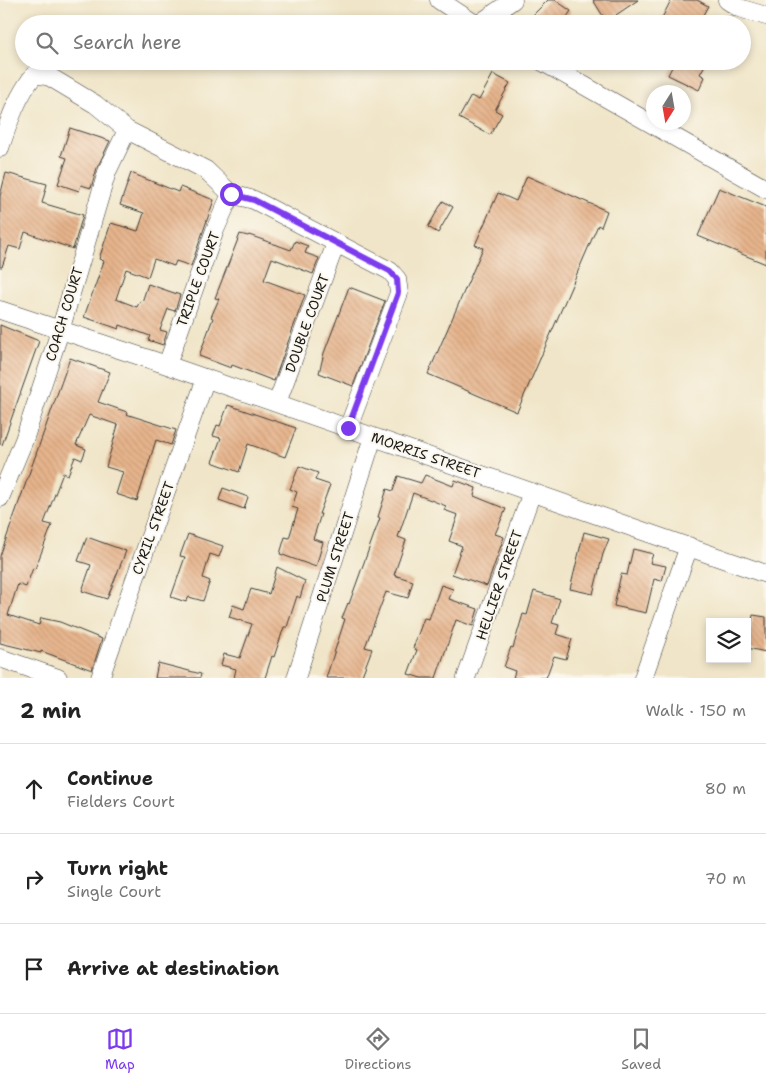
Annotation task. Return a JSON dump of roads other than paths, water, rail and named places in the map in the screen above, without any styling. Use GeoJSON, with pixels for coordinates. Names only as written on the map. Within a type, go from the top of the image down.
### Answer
{"type":"FeatureCollection","features":[{"type":"Feature","properties":{"kind":"street"},"geometry":{"type":"LineString","coordinates":[[439,0],[462,15]]}},
{"type":"Feature","properties":{"kind":"street"},"geometry":{"type":"LineString","coordinates":[[492,15],[513,0]]}},
{"type":"Feature","properties":{"kind":"street"},"geometry":{"type":"LineString","coordinates":[[727,0],[739,8],[766,16]]}},
{"type":"Feature","properties":{"kind":"street"},"geometry":{"type":"LineString","coordinates":[[557,70],[766,189]]}},
{"type":"Feature","properties":{"kind":"street"},"geometry":{"type":"LineString","coordinates":[[0,148],[10,115],[25,86],[35,74],[50,77],[95,104],[127,130],[206,170],[231,194],[254,200],[390,271],[397,279],[398,293],[348,428]]}},
{"type":"Feature","properties":{"kind":"street","name":"COACH COURT"},"geometry":{"type":"LineString","coordinates":[[0,498],[24,440],[60,331],[107,172],[127,130]]}},
{"type":"Feature","properties":{"kind":"street","name":"TRIPLE COURT"},"geometry":{"type":"LineString","coordinates":[[167,365],[215,230],[231,194]]}},
{"type":"Feature","properties":{"kind":"street","name":"DOUBLE COURT"},"geometry":{"type":"LineString","coordinates":[[277,403],[336,243]]}},
{"type":"Feature","properties":{"kind":"street","name":"MORRIS STREET"},"geometry":{"type":"LineString","coordinates":[[0,310],[206,378],[766,574]]}},
{"type":"Feature","properties":{"kind":"street","name":"CYRIL STREET"},"geometry":{"type":"LineString","coordinates":[[100,678],[206,378]]}},
{"type":"Feature","properties":{"kind":"street","name":"PLUM STREET"},"geometry":{"type":"LineString","coordinates":[[296,678],[373,437]]}},
{"type":"Feature","properties":{"kind":"street","name":"HELLIER STREET"},"geometry":{"type":"LineString","coordinates":[[466,678],[532,492]]}},
{"type":"Feature","properties":{"kind":"street"},"geometry":{"type":"LineString","coordinates":[[643,678],[689,546]]}},
{"type":"Feature","properties":{"kind":"street"},"geometry":{"type":"LineString","coordinates":[[0,658],[58,678]]}}]}
